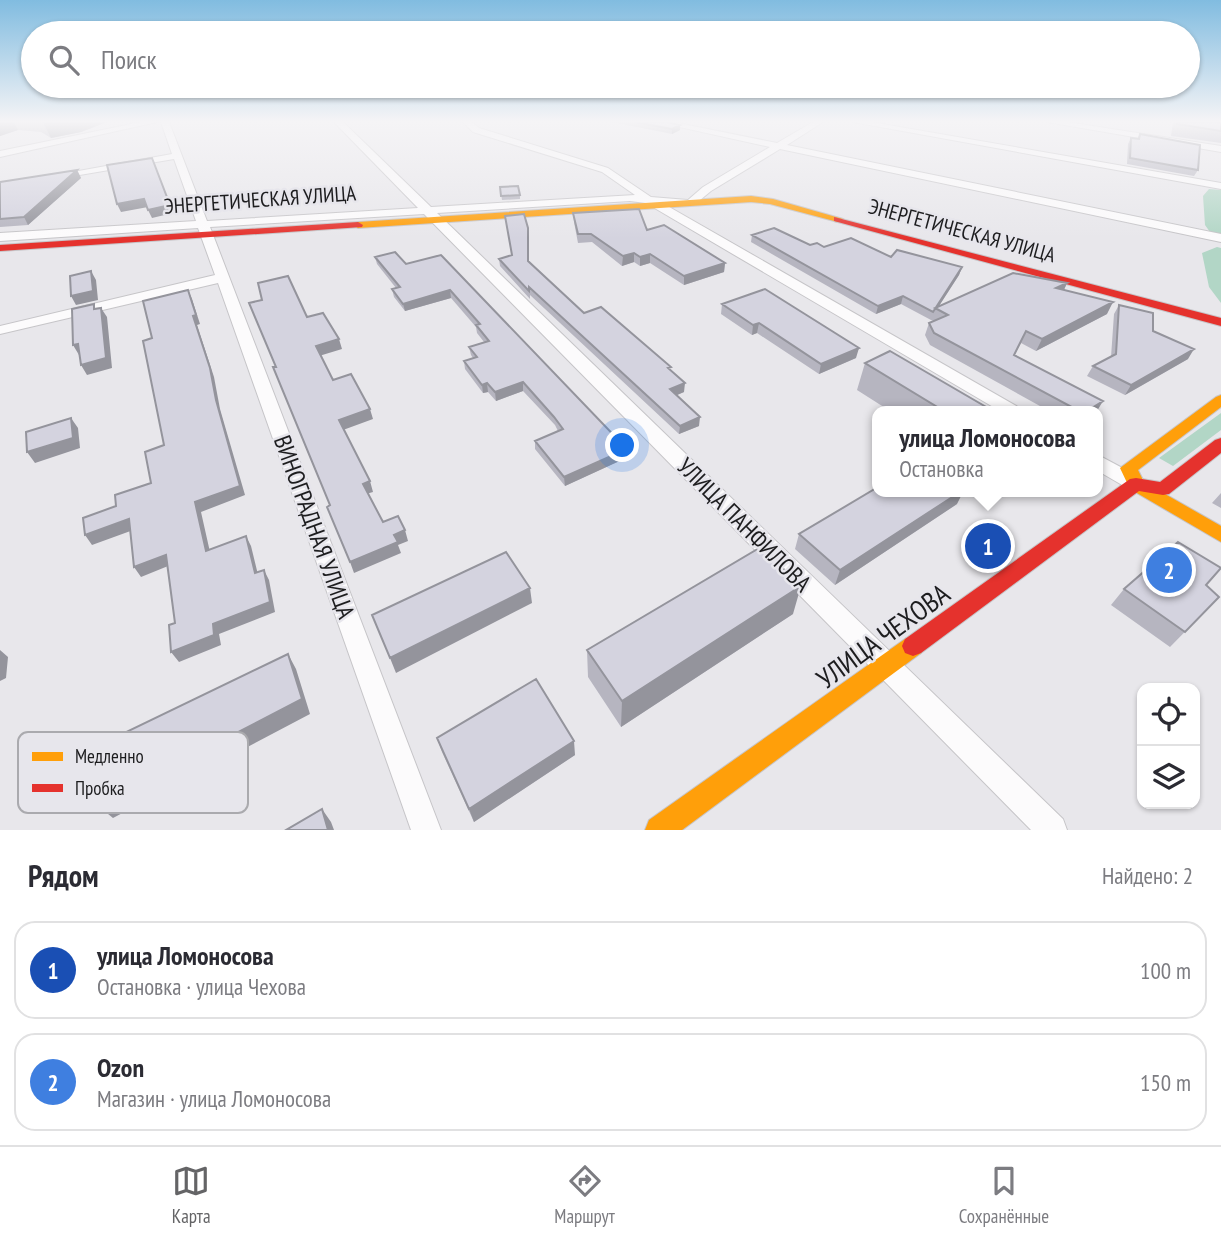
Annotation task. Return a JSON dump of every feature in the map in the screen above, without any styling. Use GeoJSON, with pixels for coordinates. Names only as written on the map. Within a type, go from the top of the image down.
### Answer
{"type":"FeatureCollection","features":[{"type":"Feature","properties":{"kind":"street"},"geometry":{"type":"LineString","coordinates":[[41,179],[149,161]]}},
{"type":"Feature","properties":{"kind":"street","name":"ВИНОГРАДНАЯ УЛИЦА"},"geometry":{"type":"LineString","coordinates":[[179,161],[426,830]]}},
{"type":"Feature","properties":{"kind":"street","name":"УЛИЦА ПАНФИЛОВА"},"geometry":{"type":"LineString","coordinates":[[377,161],[1052,830]]}},
{"type":"Feature","properties":{"kind":"street"},"geometry":{"type":"LineString","coordinates":[[575,161],[605,170],[653,202],[1003,406]]}},
{"type":"Feature","properties":{"kind":"street"},"geometry":{"type":"LineString","coordinates":[[690,203],[707,189],[754,161]]}},
{"type":"Feature","properties":{"kind":"street"},"geometry":{"type":"LineString","coordinates":[[849,161],[1221,238]]}},
{"type":"Feature","properties":{"kind":"street"},"geometry":{"type":"LineString","coordinates":[[1077,161],[1221,186]]}},
{"type":"Feature","properties":{"kind":"street","name":"ЭНЕРГЕТИЧЕСКАЯ УЛИЦА"},"geometry":{"type":"LineString","coordinates":[[0,248],[203,230],[431,215],[751,199],[771,201],[1221,322]]}},
{"type":"Feature","properties":{"kind":"street","name":"ЭНЕРГЕТИЧЕСКАЯ УЛИЦА"},"geometry":{"type":"LineString","coordinates":[[0,237],[203,230]]}},
{"type":"Feature","properties":{"kind":"street"},"geometry":{"type":"LineString","coordinates":[[0,330],[221,278]]}},
{"type":"Feature","properties":{"kind":"street"},"geometry":{"type":"LineString","coordinates":[[1136,484],[1129,468],[1221,400]]}},
{"type":"Feature","properties":{"kind":"street"},"geometry":{"type":"LineString","coordinates":[[1136,484],[1163,489],[1221,444]]}},
{"type":"Feature","properties":{"kind":"street"},"geometry":{"type":"LineString","coordinates":[[1103,464],[1221,535]]}},
{"type":"Feature","properties":{"kind":"street","name":"УЛИЦА ЧЕХОВА"},"geometry":{"type":"LineString","coordinates":[[659,830],[1136,484]]}},
{"type":"Feature","properties":{"kind":"green space"},"geometry":{"type":"Polygon","coordinates":[[[1209,189],[1221,190],[1221,235],[1210,232],[1205,225],[1203,196],[1209,189]]]}},
{"type":"Feature","properties":{"kind":"green space"},"geometry":{"type":"Polygon","coordinates":[[[1221,248],[1221,303],[1209,287],[1202,253],[1221,248]]]}},
{"type":"Feature","properties":{"kind":"green space"},"geometry":{"type":"Polygon","coordinates":[[[1221,413],[1221,430],[1173,466],[1159,458],[1221,413]]]}},
{"type":"Feature","properties":{"kind":"building"},"geometry":{"type":"Polygon","coordinates":[[[153,161],[170,205],[148,210],[144,199],[117,204],[107,165],[153,161]]]}},
{"type":"Feature","properties":{"kind":"building"},"geometry":{"type":"Polygon","coordinates":[[[1145,161],[1199,161],[1198,170],[1145,161]]]}},
{"type":"Feature","properties":{"kind":"building"},"geometry":{"type":"Polygon","coordinates":[[[77,170],[24,217],[0,219],[0,182],[77,170]]]}},
{"type":"Feature","properties":{"kind":"building"},"geometry":{"type":"Polygon","coordinates":[[[518,186],[520,195],[501,196],[500,187],[518,186]]]}},
{"type":"Feature","properties":{"kind":"building"},"geometry":{"type":"Polygon","coordinates":[[[639,209],[647,230],[664,225],[725,263],[684,276],[650,254],[640,257],[634,253],[623,256],[591,234],[578,234],[573,213],[639,209]]]}},
{"type":"Feature","properties":{"kind":"building"},"geometry":{"type":"Polygon","coordinates":[[[524,214],[528,228],[528,261],[584,313],[601,307],[671,367],[668,368],[685,383],[670,389],[700,417],[680,426],[529,287],[529,291],[499,259],[512,255],[505,216],[524,214]]]}},
{"type":"Feature","properties":{"kind":"building"},"geometry":{"type":"Polygon","coordinates":[[[774,228],[810,245],[817,243],[824,247],[851,238],[891,257],[897,250],[962,267],[933,312],[903,296],[878,306],[752,235],[774,228]]]}},
{"type":"Feature","properties":{"kind":"building"},"geometry":{"type":"Polygon","coordinates":[[[395,252],[406,264],[441,255],[627,449],[564,477],[535,441],[563,429],[554,417],[523,382],[495,392],[487,383],[482,385],[464,361],[477,357],[469,347],[489,341],[476,325],[480,324],[450,290],[403,304],[392,289],[400,287],[375,257],[395,252]]]}},
{"type":"Feature","properties":{"kind":"building"},"geometry":{"type":"Polygon","coordinates":[[[91,271],[93,291],[71,296],[70,276],[91,271]]]}},
{"type":"Feature","properties":{"kind":"building"},"geometry":{"type":"Polygon","coordinates":[[[1013,273],[1067,283],[1056,288],[1113,302],[1042,339],[1026,331],[1014,355],[1103,401],[1095,406],[1070,406],[934,333],[929,323],[948,315],[935,308],[1013,273]]]}},
{"type":"Feature","properties":{"kind":"building"},"geometry":{"type":"Polygon","coordinates":[[[288,276],[307,317],[323,313],[339,339],[316,346],[333,380],[351,374],[370,409],[339,420],[370,481],[363,484],[383,522],[398,516],[405,530],[394,535],[398,542],[350,562],[249,303],[262,300],[258,283],[288,276]]]}},
{"type":"Feature","properties":{"kind":"building"},"geometry":{"type":"Polygon","coordinates":[[[765,289],[859,348],[821,364],[759,323],[753,325],[722,304],[765,289]]]}},
{"type":"Feature","properties":{"kind":"building"},"geometry":{"type":"Polygon","coordinates":[[[188,290],[240,486],[195,502],[206,551],[246,536],[255,573],[264,570],[270,602],[213,624],[214,635],[171,652],[169,625],[175,623],[166,555],[134,567],[129,519],[85,535],[83,518],[116,506],[115,495],[151,483],[145,452],[164,445],[143,341],[152,338],[143,301],[188,290]]]}},
{"type":"Feature","properties":{"kind":"building"},"geometry":{"type":"Polygon","coordinates":[[[94,304],[94,309],[101,308],[106,358],[81,365],[78,344],[73,345],[72,309],[94,304]]]}},
{"type":"Feature","properties":{"kind":"building"},"geometry":{"type":"Polygon","coordinates":[[[1119,305],[1153,313],[1153,331],[1194,349],[1131,385],[1093,366],[1116,354],[1119,305]]]}},
{"type":"Feature","properties":{"kind":"building"},"geometry":{"type":"Polygon","coordinates":[[[890,351],[984,406],[936,406],[865,363],[890,351]]]}},
{"type":"Feature","properties":{"kind":"building"},"geometry":{"type":"Polygon","coordinates":[[[71,418],[73,438],[27,452],[26,432],[71,418]]]}},
{"type":"Feature","properties":{"kind":"building"},"geometry":{"type":"Polygon","coordinates":[[[872,491],[872,497],[952,497],[840,570],[799,534],[872,491]]]}},
{"type":"Feature","properties":{"kind":"building"},"geometry":{"type":"Polygon","coordinates":[[[1178,542],[1221,568],[1206,585],[1219,597],[1185,632],[1124,589],[1178,542]]]}},
{"type":"Feature","properties":{"kind":"building"},"geometry":{"type":"Polygon","coordinates":[[[761,547],[801,586],[622,701],[587,650],[761,547]]]}},
{"type":"Feature","properties":{"kind":"building"},"geometry":{"type":"Polygon","coordinates":[[[506,552],[530,588],[390,658],[372,615],[506,552]]]}},
{"type":"Feature","properties":{"kind":"building"},"geometry":{"type":"Polygon","coordinates":[[[288,654],[302,699],[238,732],[126,732],[288,654]]]}},
{"type":"Feature","properties":{"kind":"building"},"geometry":{"type":"Polygon","coordinates":[[[536,679],[574,741],[469,809],[437,738],[536,679]]]}},
{"type":"Feature","properties":{"kind":"building"},"geometry":{"type":"Polygon","coordinates":[[[322,809],[328,830],[286,830],[322,809]]]}},
{"type":"Feature","properties":{"kind":"traffic: slow"},"geometry":{"type":"LineString","coordinates":[[358,225],[751,199],[770,201],[838,219]]}},
{"type":"Feature","properties":{"kind":"traffic: slow"},"geometry":{"type":"LineString","coordinates":[[1136,484],[1129,468],[1221,400]]}},
{"type":"Feature","properties":{"kind":"traffic: slow"},"geometry":{"type":"LineString","coordinates":[[1143,488],[1221,535]]}},
{"type":"Feature","properties":{"kind":"traffic: slow"},"geometry":{"type":"LineString","coordinates":[[659,830],[913,646]]}},
{"type":"Feature","properties":{"kind":"traffic: jam"},"geometry":{"type":"LineString","coordinates":[[838,219],[1221,322]]}},
{"type":"Feature","properties":{"kind":"traffic: jam"},"geometry":{"type":"LineString","coordinates":[[0,248],[358,225]]}},
{"type":"Feature","properties":{"kind":"traffic: jam"},"geometry":{"type":"LineString","coordinates":[[913,646],[1136,484],[1163,489],[1221,444]]}},
{"type":"Feature","properties":{"kind":"place","name":"улица Ломоносова"},"geometry":{"type":"Point","coordinates":[988,546]}},
{"type":"Feature","properties":{"kind":"place","name":"Ozon"},"geometry":{"type":"Point","coordinates":[1169,570]}}]}
